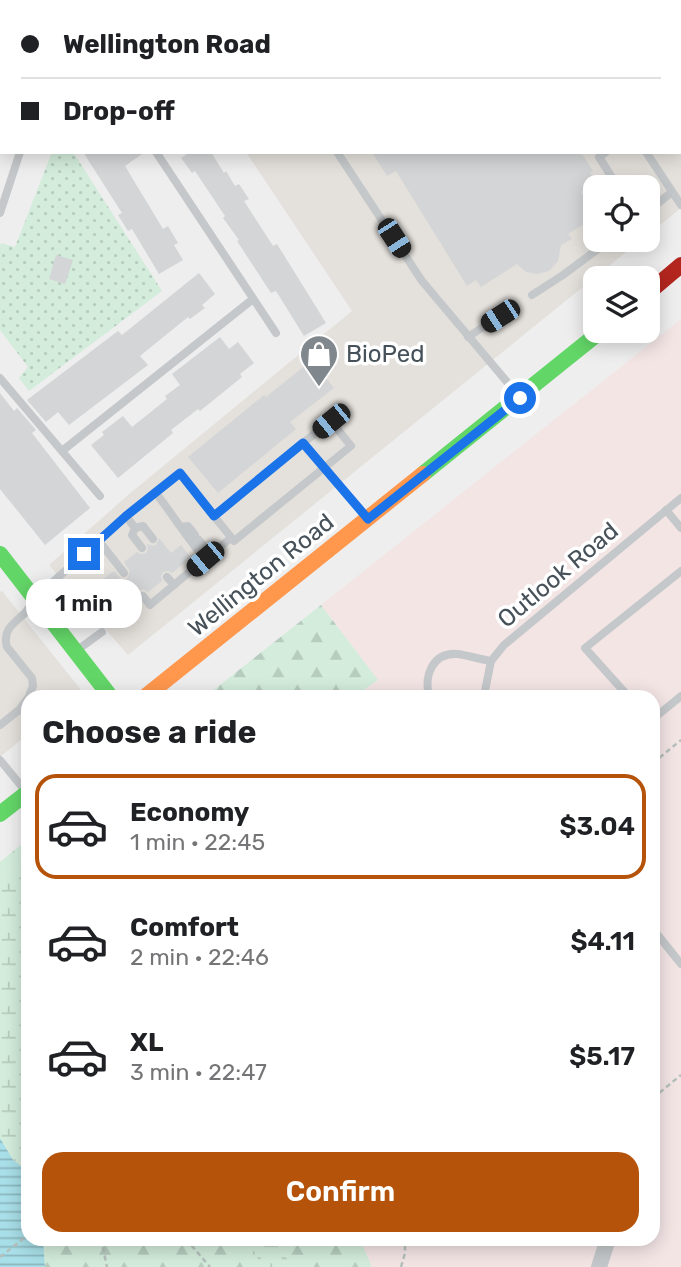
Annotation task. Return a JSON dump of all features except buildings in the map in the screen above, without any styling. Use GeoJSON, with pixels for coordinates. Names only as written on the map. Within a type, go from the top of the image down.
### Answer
{"type":"FeatureCollection","features":[{"type":"Feature","properties":{"kind":"main road"},"geometry":{"type":"LineString","coordinates":[[660,283],[681,265]]}},
{"type":"Feature","properties":{"kind":"main road","name":"Wellington Road"},"geometry":{"type":"LineString","coordinates":[[154,690],[586,343]]}},
{"type":"Feature","properties":{"kind":"main road"},"geometry":{"type":"LineString","coordinates":[[0,554],[105,690]]}},
{"type":"Feature","properties":{"kind":"main road"},"geometry":{"type":"LineString","coordinates":[[0,814],[21,797]]}},
{"type":"Feature","properties":{"kind":"street"},"geometry":{"type":"LineString","coordinates":[[599,1267],[606,1246]]}},
{"type":"Feature","properties":{"kind":"lane"},"geometry":{"type":"LineString","coordinates":[[0,213],[19,154]]}},
{"type":"Feature","properties":{"kind":"lane"},"geometry":{"type":"LineString","coordinates":[[157,154],[276,333]]}},
{"type":"Feature","properties":{"kind":"lane"},"geometry":{"type":"LineString","coordinates":[[338,154],[422,281],[520,398]]}},
{"type":"Feature","properties":{"kind":"lane"},"geometry":{"type":"LineString","coordinates":[[603,154],[599,157],[610,175]]}},
{"type":"Feature","properties":{"kind":"lane"},"geometry":{"type":"LineString","coordinates":[[647,154],[681,205]]}},
{"type":"Feature","properties":{"kind":"lane"},"geometry":{"type":"LineString","coordinates":[[660,202],[672,192]]}},
{"type":"Feature","properties":{"kind":"lane"},"geometry":{"type":"LineString","coordinates":[[532,295],[594,252]]}},
{"type":"Feature","properties":{"kind":"lane"},"geometry":{"type":"LineString","coordinates":[[62,451],[253,299]]}},
{"type":"Feature","properties":{"kind":"lane"},"geometry":{"type":"LineString","coordinates":[[468,337],[515,306]]}},
{"type":"Feature","properties":{"kind":"lane"},"geometry":{"type":"LineString","coordinates":[[0,377],[100,496]]}},
{"type":"Feature","properties":{"kind":"lane"},"geometry":{"type":"LineString","coordinates":[[31,690],[32,678],[5,642],[8,629],[35,598],[155,492],[180,473],[231,538],[234,541],[351,446],[331,421],[214,516]]}},
{"type":"Feature","properties":{"kind":"lane"},"geometry":{"type":"LineString","coordinates":[[303,443],[368,519]]}},
{"type":"Feature","properties":{"kind":"lane"},"geometry":{"type":"LineString","coordinates":[[155,492],[182,527],[184,534],[208,557]]}},
{"type":"Feature","properties":{"kind":"lane","name":"Outlook Road"},"geometry":{"type":"LineString","coordinates":[[485,690],[491,661],[504,645],[681,498]]}},
{"type":"Feature","properties":{"kind":"lane"},"geometry":{"type":"LineString","coordinates":[[666,510],[681,528]]}},
{"type":"Feature","properties":{"kind":"lane"},"geometry":{"type":"LineString","coordinates":[[126,516],[135,528]]}},
{"type":"Feature","properties":{"kind":"lane"},"geometry":{"type":"LineString","coordinates":[[135,528],[143,526],[153,539]]}},
{"type":"Feature","properties":{"kind":"lane"},"geometry":{"type":"LineString","coordinates":[[182,527],[188,526],[208,557]]}},
{"type":"Feature","properties":{"kind":"lane"},"geometry":{"type":"LineString","coordinates":[[135,528],[132,535],[142,548]]}},
{"type":"Feature","properties":{"kind":"lane"},"geometry":{"type":"LineString","coordinates":[[143,596],[150,605],[231,538]]}},
{"type":"Feature","properties":{"kind":"lane"},"geometry":{"type":"LineString","coordinates":[[99,541],[124,573]]}},
{"type":"Feature","properties":{"kind":"lane"},"geometry":{"type":"LineString","coordinates":[[178,568],[185,577]]}},
{"type":"Feature","properties":{"kind":"lane"},"geometry":{"type":"LineString","coordinates":[[623,690],[585,648],[681,570]]}},
{"type":"Feature","properties":{"kind":"lane"},"geometry":{"type":"LineString","coordinates":[[167,577],[174,585]]}},
{"type":"Feature","properties":{"kind":"lane"},"geometry":{"type":"LineString","coordinates":[[76,651],[102,632]]}},
{"type":"Feature","properties":{"kind":"lane"},"geometry":{"type":"LineString","coordinates":[[427,690],[429,673],[435,663],[445,656],[456,654],[491,661]]}},
{"type":"Feature","properties":{"kind":"lane"},"geometry":{"type":"LineString","coordinates":[[660,713],[681,696]]}},
{"type":"Feature","properties":{"kind":"lane"},"geometry":{"type":"LineString","coordinates":[[0,725],[21,707]]}},
{"type":"Feature","properties":{"kind":"lane"},"geometry":{"type":"LineString","coordinates":[[0,760],[21,785]]}},
{"type":"Feature","properties":{"kind":"lane"},"geometry":{"type":"LineString","coordinates":[[660,938],[681,964]]}},
{"type":"Feature","properties":{"kind":"path"},"geometry":{"type":"LineString","coordinates":[[660,758],[681,740]]}},
{"type":"Feature","properties":{"kind":"path"},"geometry":{"type":"LineString","coordinates":[[660,1092],[681,1076]]}},
{"type":"Feature","properties":{"kind":"path"},"geometry":{"type":"LineString","coordinates":[[0,1257],[21,1240]]}},
{"type":"Feature","properties":{"kind":"path"},"geometry":{"type":"LineString","coordinates":[[103,1246],[107,1267]]}},
{"type":"Feature","properties":{"kind":"path"},"geometry":{"type":"LineString","coordinates":[[192,1246],[210,1267]]}},
{"type":"Feature","properties":{"kind":"path"},"geometry":{"type":"LineString","coordinates":[[401,1267],[405,1246]]}},
{"type":"Feature","properties":{"kind":"shaded area"},"geometry":{"type":"Polygon","coordinates":[[[247,154],[681,154],[681,208],[660,225],[660,175],[583,175],[583,252],[626,252],[609,266],[583,266],[583,287],[128,655],[49,565],[128,495],[352,311],[247,154]]]}},
{"type":"Feature","properties":{"kind":"shaded area"},"geometry":{"type":"Polygon","coordinates":[[[681,319],[681,1267],[372,1267],[363,1246],[660,1246],[660,690],[364,690],[378,680],[321,605],[651,343],[660,343],[660,336],[681,319]]]}},
{"type":"Feature","properties":{"kind":"shaded area"},"geometry":{"type":"Polygon","coordinates":[[[2,591],[81,690],[21,690],[21,740],[0,757],[2,591]]]}},
{"type":"Feature","properties":{"kind":"green space"},"geometry":{"type":"Polygon","coordinates":[[[51,154],[74,154],[162,291],[29,391],[19,378],[28,367],[0,330],[0,247],[1,243],[15,247],[51,154]]]}},
{"type":"Feature","properties":{"kind":"green space"},"geometry":{"type":"Polygon","coordinates":[[[321,605],[378,680],[364,690],[214,690],[321,605]]]}},
{"type":"Feature","properties":{"kind":"green space"},"geometry":{"type":"Polygon","coordinates":[[[21,845],[21,862],[0,879],[0,862],[21,845]]]}},
{"type":"Feature","properties":{"kind":"green space"},"geometry":{"type":"Polygon","coordinates":[[[21,862],[21,1166],[13,1160],[0,1138],[0,879],[21,862]]]}},
{"type":"Feature","properties":{"kind":"green space"},"geometry":{"type":"Polygon","coordinates":[[[44,1246],[246,1246],[262,1263],[262,1267],[45,1267],[44,1246]]]}},
{"type":"Feature","properties":{"kind":"green space"},"geometry":{"type":"Polygon","coordinates":[[[246,1246],[279,1246],[292,1267],[262,1267],[262,1263],[246,1246]]]}},
{"type":"Feature","properties":{"kind":"green space"},"geometry":{"type":"Polygon","coordinates":[[[279,1246],[363,1246],[372,1267],[292,1267],[279,1246]]]}},
{"type":"Feature","properties":{"kind":"water"},"geometry":{"type":"Polygon","coordinates":[[[0,1138],[13,1160],[21,1166],[21,1246],[44,1246],[45,1267],[0,1267],[0,1138]]]}},
{"type":"Feature","properties":{"kind":"traffic: fast"},"geometry":{"type":"LineString","coordinates":[[423,474],[586,343]]}},
{"type":"Feature","properties":{"kind":"traffic: fast"},"geometry":{"type":"LineString","coordinates":[[0,554],[105,690]]}},
{"type":"Feature","properties":{"kind":"traffic: fast"},"geometry":{"type":"LineString","coordinates":[[0,814],[21,798]]}},
{"type":"Feature","properties":{"kind":"traffic: slow"},"geometry":{"type":"LineString","coordinates":[[153,690],[423,474]]}},
{"type":"Feature","properties":{"kind":"traffic: jam"},"geometry":{"type":"LineString","coordinates":[[660,283],[681,265]]}},
{"type":"Feature","properties":{"kind":"place","name":"BioPed"},"geometry":{"type":"Point","coordinates":[319,388]}},
{"type":"Feature","properties":{"kind":"route"},"geometry":{"type":"LineString","coordinates":[[84,554],[180,473],[214,516],[303,443],[368,519],[520,398]]}}]}
